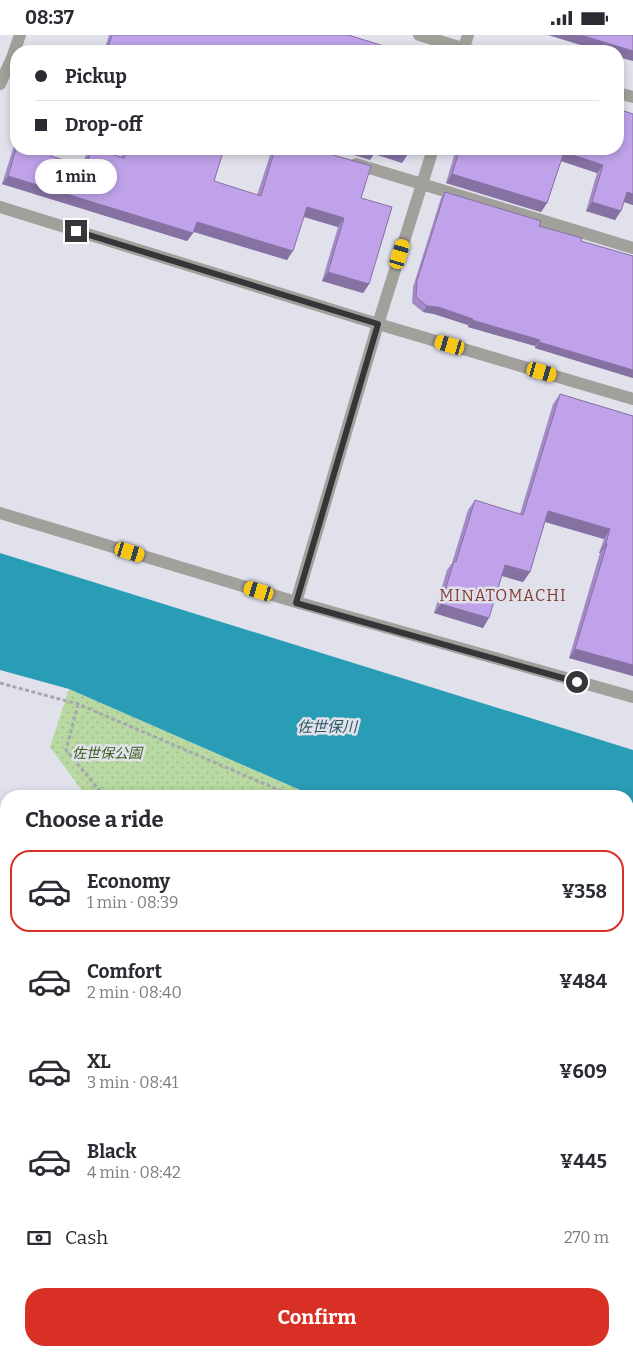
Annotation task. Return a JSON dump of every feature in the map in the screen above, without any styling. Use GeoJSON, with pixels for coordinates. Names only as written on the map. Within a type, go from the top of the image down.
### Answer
{"type":"FeatureCollection","features":[{"type":"Feature","properties":{"kind":"street"},"geometry":{"type":"LineString","coordinates":[[419,35],[450,45]]}},
{"type":"Feature","properties":{"kind":"street"},"geometry":{"type":"LineString","coordinates":[[0,84],[10,66]]}},
{"type":"Feature","properties":{"kind":"street"},"geometry":{"type":"LineString","coordinates":[[296,603],[378,324],[431,155]]}},
{"type":"Feature","properties":{"kind":"street"},"geometry":{"type":"LineString","coordinates":[[346,161],[633,248]]}},
{"type":"Feature","properties":{"kind":"street"},"geometry":{"type":"LineString","coordinates":[[0,207],[378,324],[633,399]]}},
{"type":"Feature","properties":{"kind":"street"},"geometry":{"type":"LineString","coordinates":[[0,513],[296,603],[633,697]]}},
{"type":"Feature","properties":{"kind":"path"},"geometry":{"type":"LineString","coordinates":[[0,683],[78,704],[278,790]]}},
{"type":"Feature","properties":{"kind":"path"},"geometry":{"type":"LineString","coordinates":[[78,704],[66,750],[99,790]]}},
{"type":"Feature","properties":{"kind":"green space","name":"佐世保公園"},"geometry":{"type":"Polygon","coordinates":[[[69,689],[300,790],[82,790],[50,747],[69,689]]]}},
{"type":"Feature","properties":{"kind":"water","name":"佐世保川"},"geometry":{"type":"Polygon","coordinates":[[[0,553],[633,750],[633,790],[300,790],[69,689],[0,670],[0,553]]]}},
{"type":"Feature","properties":{"kind":"building"},"geometry":{"type":"Polygon","coordinates":[[[112,35],[348,35],[380,45],[109,45],[112,35]]]}},
{"type":"Feature","properties":{"kind":"building"},"geometry":{"type":"Polygon","coordinates":[[[581,35],[633,35],[633,51],[624,48],[624,45],[614,45],[581,35]]]}},
{"type":"Feature","properties":{"kind":"building"},"geometry":{"type":"Polygon","coordinates":[[[624,111],[633,114],[633,194],[627,192],[621,211],[592,202],[603,165],[573,155],[624,155],[624,111]]]}},
{"type":"Feature","properties":{"kind":"building"},"geometry":{"type":"Polygon","coordinates":[[[14,155],[51,155],[86,167],[89,155],[114,155],[124,158],[125,155],[222,155],[214,181],[261,196],[273,155],[333,155],[371,166],[361,198],[392,207],[369,284],[328,272],[344,218],[307,207],[293,251],[197,222],[193,233],[8,176],[14,155]]]}},
{"type":"Feature","properties":{"kind":"building"},"geometry":{"type":"Polygon","coordinates":[[[458,155],[563,155],[547,203],[452,174],[458,155]]]}},
{"type":"Feature","properties":{"kind":"building"},"geometry":{"type":"Polygon","coordinates":[[[445,192],[541,221],[539,226],[582,238],[581,241],[633,256],[633,370],[539,342],[540,340],[472,320],[438,307],[427,306],[416,297],[417,281],[445,192]]]}},
{"type":"Feature","properties":{"kind":"building"},"geometry":{"type":"Polygon","coordinates":[[[560,394],[633,416],[633,665],[575,649],[610,529],[548,511],[530,572],[505,565],[489,618],[441,604],[475,500],[523,515],[560,394]]]}},
{"type":"Feature","properties":{"kind":"district","name":"MINATOMACHI"},"geometry":{"type":"Point","coordinates":[503,595]}},
{"type":"Feature","properties":{"kind":"route"},"geometry":{"type":"LineString","coordinates":[[76,231],[378,324],[296,603],[577,682]]}}]}
